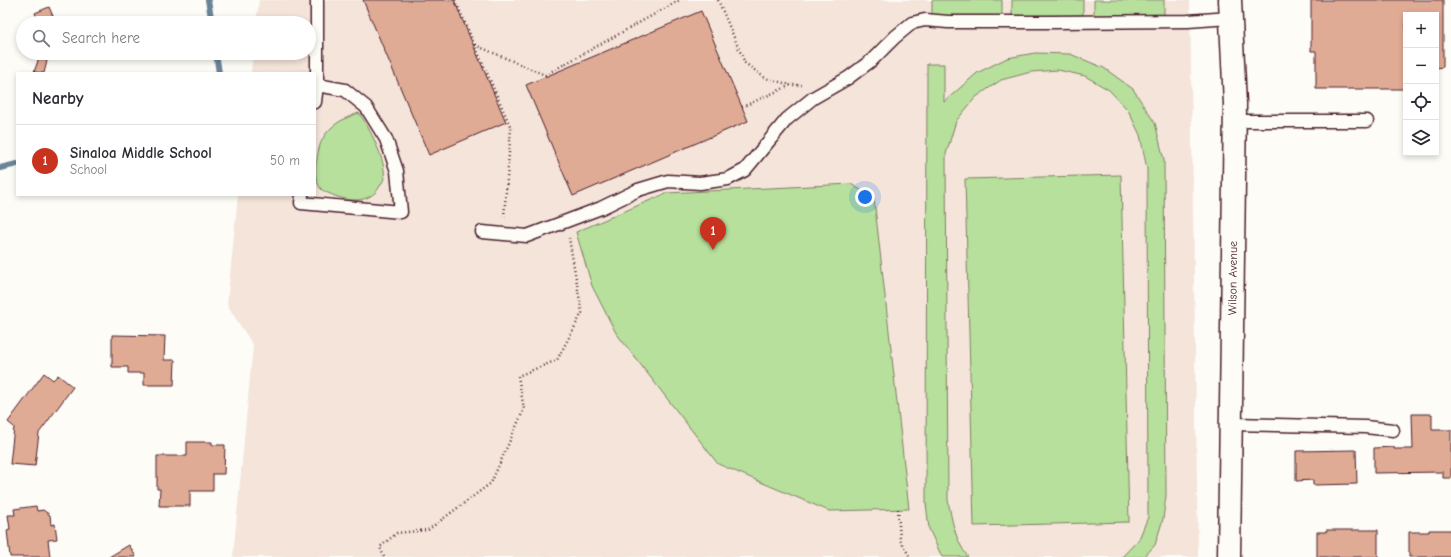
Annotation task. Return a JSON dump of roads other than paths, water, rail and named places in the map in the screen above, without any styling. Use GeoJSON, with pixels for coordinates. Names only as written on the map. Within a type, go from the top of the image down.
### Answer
{"type":"FeatureCollection","features":[{"type":"Feature","properties":{"kind":"street","name":"Wilson Avenue"},"geometry":{"type":"LineString","coordinates":[[1229,557],[1234,121],[1230,9]]}},
{"type":"Feature","properties":{"kind":"lane"},"geometry":{"type":"LineString","coordinates":[[316,96],[318,85],[317,0]]}},
{"type":"Feature","properties":{"kind":"lane"},"geometry":{"type":"LineString","coordinates":[[482,232],[527,236],[601,208],[638,190],[668,181],[700,183],[728,179],[745,170],[787,119],[813,98],[839,84],[872,60],[912,22],[925,20],[948,22],[1188,21],[1230,9]]}},
{"type":"Feature","properties":{"kind":"lane"},"geometry":{"type":"LineString","coordinates":[[301,199],[401,212],[397,171],[386,139],[366,107],[345,90],[318,85]]}},
{"type":"Feature","properties":{"kind":"lane"},"geometry":{"type":"LineString","coordinates":[[1234,121],[1367,121]]}},
{"type":"Feature","properties":{"kind":"lane"},"geometry":{"type":"LineString","coordinates":[[1230,424],[1365,426],[1394,430]]}},
{"type":"Feature","properties":{"kind":"waterway"},"geometry":{"type":"LineString","coordinates":[[208,0],[211,16]]}},
{"type":"Feature","properties":{"kind":"waterway"},"geometry":{"type":"LineString","coordinates":[[217,60],[219,72]]}},
{"type":"Feature","properties":{"kind":"waterway"},"geometry":{"type":"LineString","coordinates":[[0,168],[16,164]]}},
{"type":"Feature","properties":{"kind":"place","name":"Sinaloa Middle School"},"geometry":{"type":"Point","coordinates":[713,250]}}]}
